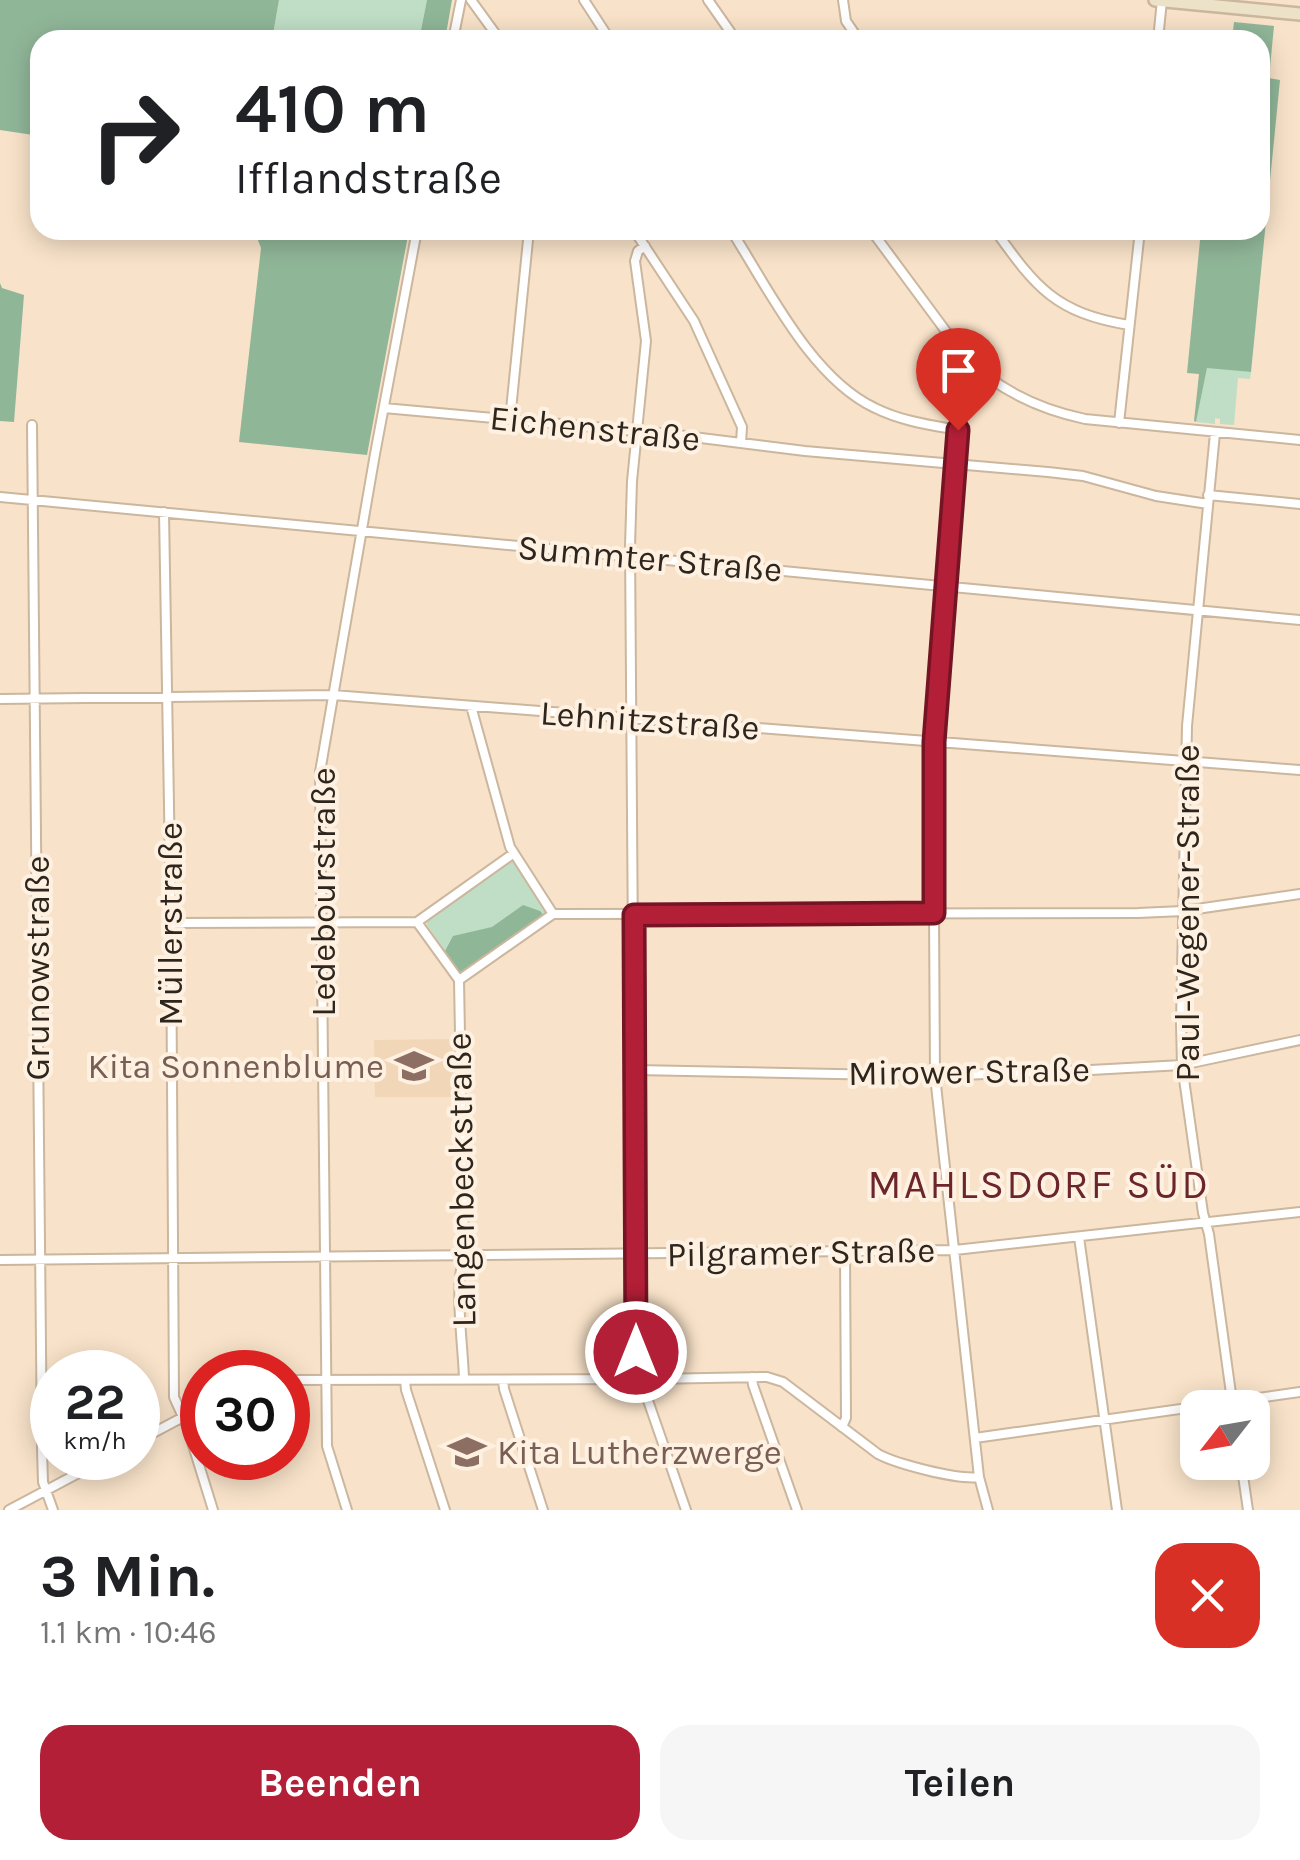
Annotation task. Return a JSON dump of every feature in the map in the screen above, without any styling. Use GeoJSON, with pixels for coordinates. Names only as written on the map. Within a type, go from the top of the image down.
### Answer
{"type":"FeatureCollection","features":[{"type":"Feature","properties":{"kind":"street"},"geometry":{"type":"LineString","coordinates":[[455,30],[461,0]]}},
{"type":"Feature","properties":{"kind":"street"},"geometry":{"type":"LineString","coordinates":[[471,0],[493,30]]}},
{"type":"Feature","properties":{"kind":"street"},"geometry":{"type":"LineString","coordinates":[[584,0],[604,30]]}},
{"type":"Feature","properties":{"kind":"street"},"geometry":{"type":"LineString","coordinates":[[709,0],[729,30]]}},
{"type":"Feature","properties":{"kind":"street"},"geometry":{"type":"LineString","coordinates":[[843,0],[846,21],[852,30]]}},
{"type":"Feature","properties":{"kind":"street"},"geometry":{"type":"LineString","coordinates":[[1158,30],[1160,0],[1300,14]]}},
{"type":"Feature","properties":{"kind":"street","name":"Ledebourstraße"},"geometry":{"type":"LineString","coordinates":[[347,1510],[327,1446],[320,772],[415,240]]}},
{"type":"Feature","properties":{"kind":"street"},"geometry":{"type":"LineString","coordinates":[[510,420],[528,240]]}},
{"type":"Feature","properties":{"kind":"street"},"geometry":{"type":"LineString","coordinates":[[641,240],[694,321],[742,427],[742,443]]}},
{"type":"Feature","properties":{"kind":"street"},"geometry":{"type":"LineString","coordinates":[[737,240],[811,354],[850,394],[877,410],[958,430]]}},
{"type":"Feature","properties":{"kind":"street"},"geometry":{"type":"LineString","coordinates":[[879,240],[948,337],[978,370],[1018,395],[1085,419],[1300,440]]}},
{"type":"Feature","properties":{"kind":"street"},"geometry":{"type":"LineString","coordinates":[[1002,240],[1041,289],[1063,304],[1100,320],[1129,325]]}},
{"type":"Feature","properties":{"kind":"street"},"geometry":{"type":"LineString","coordinates":[[1118,423],[1139,240]]}},
{"type":"Feature","properties":{"kind":"street"},"geometry":{"type":"LineString","coordinates":[[645,246],[638,251],[636,261],[646,340],[632,480],[630,556],[636,1352],[641,1379],[686,1510]]}},
{"type":"Feature","properties":{"kind":"street"},"geometry":{"type":"LineString","coordinates":[[978,370],[960,405],[934,742],[935,1076],[979,1478],[988,1510]]}},
{"type":"Feature","properties":{"kind":"street","name":"Eichenstraße"},"geometry":{"type":"LineString","coordinates":[[384,408],[1083,476],[1137,492],[1208,500],[1300,504]]}},
{"type":"Feature","properties":{"kind":"street","name":"Grunowstraße"},"geometry":{"type":"LineString","coordinates":[[32,425],[42,1465],[53,1510]]}},
{"type":"Feature","properties":{"kind":"street","name":"Paul-Wegener-Straße"},"geometry":{"type":"LineString","coordinates":[[1215,432],[1186,760],[1182,1065],[1231,1390]]}},
{"type":"Feature","properties":{"kind":"street","name":"Summter Straße"},"geometry":{"type":"LineString","coordinates":[[0,497],[1300,620]]}},
{"type":"Feature","properties":{"kind":"street","name":"Müllerstraße"},"geometry":{"type":"LineString","coordinates":[[164,512],[174,1397],[180,1412]]}},
{"type":"Feature","properties":{"kind":"street","name":"Lehnitzstraße"},"geometry":{"type":"LineString","coordinates":[[0,698],[332,695],[1300,770]]}},
{"type":"Feature","properties":{"kind":"street"},"geometry":{"type":"LineString","coordinates":[[470,706],[514,853],[553,914]]}},
{"type":"Feature","properties":{"kind":"street"},"geometry":{"type":"LineString","coordinates":[[171,923],[417,922],[514,853]]}},
{"type":"Feature","properties":{"kind":"street"},"geometry":{"type":"LineString","coordinates":[[417,922],[459,980],[553,914],[1183,911],[1300,894]]}},
{"type":"Feature","properties":{"kind":"street","name":"Langenbeckstraße"},"geometry":{"type":"LineString","coordinates":[[459,980],[464,1379]]}},
{"type":"Feature","properties":{"kind":"street","name":"Mirower Straße"},"geometry":{"type":"LineString","coordinates":[[635,1070],[935,1076],[1182,1065],[1300,1040]]}},
{"type":"Feature","properties":{"kind":"street","name":"Pilgramer Straße"},"geometry":{"type":"LineString","coordinates":[[0,1260],[955,1250],[1300,1212]]}},
{"type":"Feature","properties":{"kind":"street"},"geometry":{"type":"LineString","coordinates":[[1079,1237],[1117,1510]]}},
{"type":"Feature","properties":{"kind":"street"},"geometry":{"type":"LineString","coordinates":[[842,1427],[846,1418],[845,1252]]}},
{"type":"Feature","properties":{"kind":"street"},"geometry":{"type":"LineString","coordinates":[[752,1376],[797,1510]]}},
{"type":"Feature","properties":{"kind":"street"},"geometry":{"type":"LineString","coordinates":[[310,1380],[767,1376],[783,1382],[890,1460],[979,1478]]}},
{"type":"Feature","properties":{"kind":"street"},"geometry":{"type":"LineString","coordinates":[[405,1380],[445,1510]]}},
{"type":"Feature","properties":{"kind":"street"},"geometry":{"type":"LineString","coordinates":[[503,1380],[543,1510]]}},
{"type":"Feature","properties":{"kind":"street"},"geometry":{"type":"LineString","coordinates":[[1270,1398],[1300,1392]]}},
{"type":"Feature","properties":{"kind":"street"},"geometry":{"type":"LineString","coordinates":[[975,1438],[1180,1411]]}},
{"type":"Feature","properties":{"kind":"street"},"geometry":{"type":"LineString","coordinates":[[9,1510],[64,1480]]}},
{"type":"Feature","properties":{"kind":"street","name":"Müllerstraße"},"geometry":{"type":"LineString","coordinates":[[204,1480],[214,1510]]}},
{"type":"Feature","properties":{"kind":"street"},"geometry":{"type":"LineString","coordinates":[[1244,1480],[1248,1510]]}},
{"type":"Feature","properties":{"kind":"shaded area","name":"Kita Sonnenblume"},"geometry":{"type":"Polygon","coordinates":[[[453,1039],[454,1097],[375,1097],[374,1040],[453,1039]]]}},
{"type":"Feature","properties":{"kind":"green space"},"geometry":{"type":"Polygon","coordinates":[[[0,0],[279,0],[274,30],[30,30],[30,134],[0,130],[0,0]]]}},
{"type":"Feature","properties":{"kind":"green space"},"geometry":{"type":"Polygon","coordinates":[[[279,0],[427,0],[421,30],[274,30],[279,0]]]}},
{"type":"Feature","properties":{"kind":"green space"},"geometry":{"type":"Polygon","coordinates":[[[427,0],[452,0],[447,30],[421,30],[427,0]]]}},
{"type":"Feature","properties":{"kind":"green space"},"geometry":{"type":"Polygon","coordinates":[[[1234,22],[1274,26],[1270,68],[1270,30],[1233,30],[1234,22]]]}},
{"type":"Feature","properties":{"kind":"green space"},"geometry":{"type":"Polygon","coordinates":[[[1270,78],[1280,80],[1270,181],[1270,78]]]}},
{"type":"Feature","properties":{"kind":"green space"},"geometry":{"type":"Polygon","coordinates":[[[258,240],[407,240],[367,455],[239,442],[261,248],[258,240]]]}},
{"type":"Feature","properties":{"kind":"green space"},"geometry":{"type":"Polygon","coordinates":[[[1200,240],[1264,240],[1251,372],[1207,368],[1196,422],[1199,374],[1187,373],[1200,240]]]}},
{"type":"Feature","properties":{"kind":"green space"},"geometry":{"type":"Polygon","coordinates":[[[0,283],[2,288],[24,295],[14,422],[0,421],[0,283]]]}},
{"type":"Feature","properties":{"kind":"green space"},"geometry":{"type":"Polygon","coordinates":[[[1207,367],[1251,372],[1250,379],[1238,378],[1234,425],[1220,424],[1220,419],[1215,418],[1215,424],[1196,422],[1207,367]]]}},
{"type":"Feature","properties":{"kind":"green space"},"geometry":{"type":"Polygon","coordinates":[[[512,858],[545,906],[545,917],[459,972],[427,925],[426,917],[512,858]]]}},
{"type":"Feature","properties":{"kind":"green space"},"geometry":{"type":"Polygon","coordinates":[[[523,905],[545,917],[459,972],[445,951],[453,936],[492,927],[523,905]]]}},
{"type":"Feature","properties":{"kind":"place","name":"Kita Sonnenblume"},"geometry":{"type":"Point","coordinates":[414,1066]}},
{"type":"Feature","properties":{"kind":"place","name":"Kita Lutherzwerge"},"geometry":{"type":"Point","coordinates":[467,1452]}},
{"type":"Feature","properties":{"kind":"district","name":"MAHLSDORF SÜD"},"geometry":{"type":"Point","coordinates":[1039,1184]}},
{"type":"Feature","properties":{"kind":"route"},"geometry":{"type":"LineString","coordinates":[[636,1352],[634,915],[934,913],[934,742],[958,430]]}}]}
